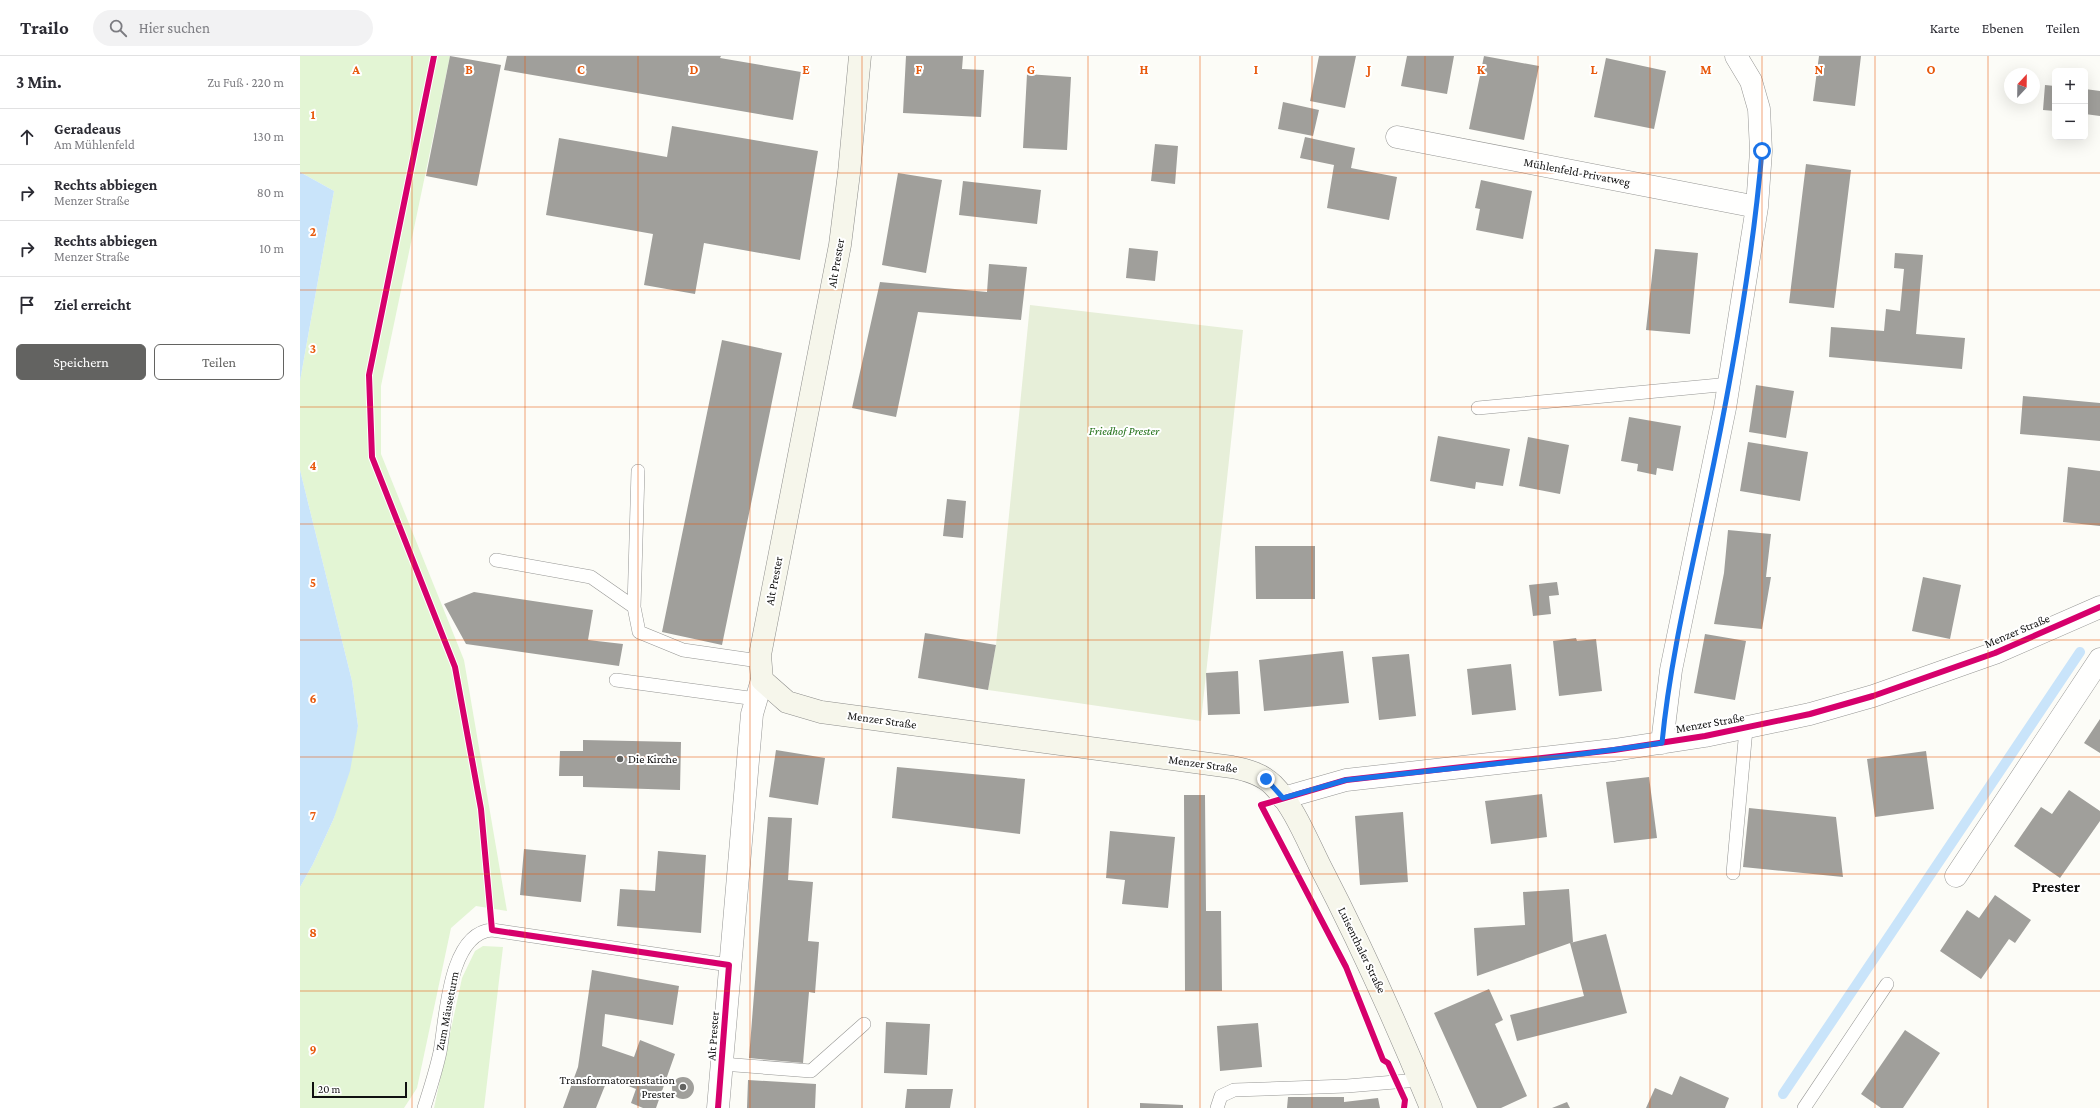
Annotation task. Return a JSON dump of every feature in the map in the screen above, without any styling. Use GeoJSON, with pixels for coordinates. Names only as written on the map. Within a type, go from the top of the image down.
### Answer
{"type":"FeatureCollection","features":[{"type":"Feature","properties":{"kind":"main road","name":"Alt Prester"},"geometry":{"type":"LineString","coordinates":[[759,680],[840,245],[849,173],[860,56]]}},
{"type":"Feature","properties":{"kind":"main road","name":"Menzer Straße"},"geometry":{"type":"LineString","coordinates":[[759,680],[787,702],[821,712],[1246,770],[1266,779],[1283,798]]}},
{"type":"Feature","properties":{"kind":"main road","name":"Luisenthaler Straße"},"geometry":{"type":"LineString","coordinates":[[1283,798],[1363,950],[1431,1108]]}},
{"type":"Feature","properties":{"kind":"street"},"geometry":{"type":"LineString","coordinates":[[1662,743],[1671,670],[1730,384],[1757,207],[1762,151],[1759,109],[1751,81],[1736,56]]}},
{"type":"Feature","properties":{"kind":"street","name":"Mühlenfeld-Privatweg"},"geometry":{"type":"LineString","coordinates":[[1397,137],[1757,207]]}},
{"type":"Feature","properties":{"kind":"street","name":"Menzer Straße"},"geometry":{"type":"LineString","coordinates":[[1283,798],[1346,780],[1567,756],[1662,743],[1746,729],[1810,714],[1873,696],[1996,653],[2100,607]]}},
{"type":"Feature","properties":{"kind":"street"},"geometry":{"type":"LineString","coordinates":[[1956,876],[2100,659]]}},
{"type":"Feature","properties":{"kind":"street","name":"Alt Prester"},"geometry":{"type":"LineString","coordinates":[[718,1108],[729,965],[752,714],[759,680]]}},
{"type":"Feature","properties":{"kind":"lane"},"geometry":{"type":"LineString","coordinates":[[1478,408],[1730,384]]}},
{"type":"Feature","properties":{"kind":"lane"},"geometry":{"type":"LineString","coordinates":[[638,470],[634,607],[639,632],[759,680]]}},
{"type":"Feature","properties":{"kind":"lane"},"geometry":{"type":"LineString","coordinates":[[496,560],[591,577],[634,607]]}},
{"type":"Feature","properties":{"kind":"lane"},"geometry":{"type":"LineString","coordinates":[[616,680],[759,680]]}},
{"type":"Feature","properties":{"kind":"lane"},"geometry":{"type":"LineString","coordinates":[[1733,873],[1746,729]]}},
{"type":"Feature","properties":{"kind":"lane","name":"Zum Mäuseturm"},"geometry":{"type":"LineString","coordinates":[[424,1108],[440,1052],[455,968],[462,953],[472,938],[481,932],[492,930],[729,965]]}},
{"type":"Feature","properties":{"kind":"lane"},"geometry":{"type":"LineString","coordinates":[[1804,1108],[1887,984]]}},
{"type":"Feature","properties":{"kind":"lane"},"geometry":{"type":"LineString","coordinates":[[722,1064],[811,1072],[864,1024]]}},
{"type":"Feature","properties":{"kind":"lane"},"geometry":{"type":"LineString","coordinates":[[1217,1108],[1221,1096],[1234,1090],[1347,1086],[1420,1080]]}},
{"type":"Feature","properties":{"kind":"green space"},"geometry":{"type":"Polygon","coordinates":[[[300,56],[450,56],[381,386],[381,454],[464,660],[507,911],[476,906],[451,928],[417,1088],[404,1108],[300,1108],[300,887],[313,864],[334,818],[358,726],[352,681],[300,470],[300,381],[334,191],[300,172],[300,56]]]}},
{"type":"Feature","properties":{"kind":"green space","name":"Friedhof Prester"},"geometry":{"type":"Polygon","coordinates":[[[1030,305],[1243,330],[1201,721],[988,690],[996,645],[1030,305]]]}},
{"type":"Feature","properties":{"kind":"green space"},"geometry":{"type":"Polygon","coordinates":[[[483,946],[503,947],[484,1108],[434,1108],[462,978],[475,951],[483,946]]]}},
{"type":"Feature","properties":{"kind":"water"},"geometry":{"type":"Polygon","coordinates":[[[300,172],[334,191],[300,381],[300,172]]]}},
{"type":"Feature","properties":{"kind":"water"},"geometry":{"type":"Polygon","coordinates":[[[300,470],[352,681],[358,726],[350,771],[334,818],[313,864],[300,887],[300,470]]]}},
{"type":"Feature","properties":{"kind":"building"},"geometry":{"type":"Polygon","coordinates":[[[450,56],[501,65],[477,186],[426,176],[450,56]]]}},
{"type":"Feature","properties":{"kind":"building"},"geometry":{"type":"Polygon","coordinates":[[[507,56],[721,56],[720,58],[801,72],[793,120],[504,70],[507,56]]]}},
{"type":"Feature","properties":{"kind":"building"},"geometry":{"type":"Polygon","coordinates":[[[906,56],[963,56],[962,69],[984,70],[981,117],[903,113],[906,56]]]}},
{"type":"Feature","properties":{"kind":"building"},"geometry":{"type":"Polygon","coordinates":[[[1319,56],[1356,56],[1345,108],[1310,101],[1319,56]]]}},
{"type":"Feature","properties":{"kind":"building"},"geometry":{"type":"Polygon","coordinates":[[[1407,56],[1454,56],[1447,94],[1401,86],[1407,56]]]}},
{"type":"Feature","properties":{"kind":"building"},"geometry":{"type":"Polygon","coordinates":[[[1484,56],[1539,66],[1524,140],[1469,129],[1484,56]]]}},
{"type":"Feature","properties":{"kind":"building"},"geometry":{"type":"Polygon","coordinates":[[[1819,56],[1861,56],[1855,106],[1813,101],[1819,56]]]}},
{"type":"Feature","properties":{"kind":"building"},"geometry":{"type":"Polygon","coordinates":[[[1606,58],[1666,71],[1654,129],[1594,117],[1606,58]]]}},
{"type":"Feature","properties":{"kind":"building"},"geometry":{"type":"Polygon","coordinates":[[[1027,74],[1071,77],[1067,150],[1023,148],[1027,74]]]}},
{"type":"Feature","properties":{"kind":"building"},"geometry":{"type":"Polygon","coordinates":[[[2045,85],[2052,86],[2052,111],[2043,110],[2045,85]]]}},
{"type":"Feature","properties":{"kind":"building"},"geometry":{"type":"Polygon","coordinates":[[[2088,89],[2100,91],[2100,116],[2088,114],[2088,89]]]}},
{"type":"Feature","properties":{"kind":"building"},"geometry":{"type":"Polygon","coordinates":[[[1283,102],[1319,110],[1313,136],[1278,129],[1283,102]]]}},
{"type":"Feature","properties":{"kind":"building"},"geometry":{"type":"Polygon","coordinates":[[[672,126],[818,151],[800,260],[704,243],[695,294],[644,285],[653,234],[546,215],[559,138],[667,157],[672,126]]]}},
{"type":"Feature","properties":{"kind":"building"},"geometry":{"type":"Polygon","coordinates":[[[1305,137],[1355,148],[1351,168],[1397,177],[1389,220],[1327,208],[1334,165],[1300,158],[1305,137]]]}},
{"type":"Feature","properties":{"kind":"building"},"geometry":{"type":"Polygon","coordinates":[[[1155,144],[1178,146],[1175,184],[1151,181],[1155,144]]]}},
{"type":"Feature","properties":{"kind":"building"},"geometry":{"type":"Polygon","coordinates":[[[1806,164],[1851,170],[1834,308],[1789,303],[1806,164]]]}},
{"type":"Feature","properties":{"kind":"building"},"geometry":{"type":"Polygon","coordinates":[[[898,173],[942,180],[926,273],[882,265],[898,173]]]}},
{"type":"Feature","properties":{"kind":"building"},"geometry":{"type":"Polygon","coordinates":[[[1481,180],[1532,191],[1523,239],[1476,230],[1480,209],[1475,208],[1481,180]]]}},
{"type":"Feature","properties":{"kind":"building"},"geometry":{"type":"Polygon","coordinates":[[[963,181],[1041,190],[1037,224],[959,215],[963,181]]]}},
{"type":"Feature","properties":{"kind":"building"},"geometry":{"type":"Polygon","coordinates":[[[1129,248],[1158,251],[1155,281],[1126,278],[1129,248]]]}},
{"type":"Feature","properties":{"kind":"building"},"geometry":{"type":"Polygon","coordinates":[[[1655,249],[1698,253],[1690,334],[1646,330],[1655,249]]]}},
{"type":"Feature","properties":{"kind":"building"},"geometry":{"type":"Polygon","coordinates":[[[1895,253],[1923,255],[1916,334],[1965,338],[1962,369],[1829,357],[1831,327],[1884,331],[1886,309],[1900,311],[1904,269],[1894,268],[1895,253]]]}},
{"type":"Feature","properties":{"kind":"building"},"geometry":{"type":"Polygon","coordinates":[[[989,264],[1027,267],[1021,320],[918,312],[896,417],[852,408],[880,282],[987,292],[989,264]]]}},
{"type":"Feature","properties":{"kind":"building"},"geometry":{"type":"Polygon","coordinates":[[[722,340],[782,353],[722,645],[662,632],[722,340]]]}},
{"type":"Feature","properties":{"kind":"building"},"geometry":{"type":"Polygon","coordinates":[[[1756,385],[1794,391],[1786,438],[1749,432],[1756,385]]]}},
{"type":"Feature","properties":{"kind":"building"},"geometry":{"type":"Polygon","coordinates":[[[2023,396],[2100,403],[2100,441],[2020,434],[2023,396]]]}},
{"type":"Feature","properties":{"kind":"building"},"geometry":{"type":"Polygon","coordinates":[[[1629,417],[1681,426],[1673,471],[1657,468],[1656,475],[1637,471],[1638,464],[1621,461],[1629,417]]]}},
{"type":"Feature","properties":{"kind":"building"},"geometry":{"type":"Polygon","coordinates":[[[1438,436],[1510,449],[1503,486],[1476,482],[1475,489],[1430,481],[1438,436]]]}},
{"type":"Feature","properties":{"kind":"building"},"geometry":{"type":"Polygon","coordinates":[[[1528,437],[1569,445],[1560,494],[1519,486],[1528,437]]]}},
{"type":"Feature","properties":{"kind":"building"},"geometry":{"type":"Polygon","coordinates":[[[1748,442],[1808,452],[1800,501],[1740,491],[1748,442]]]}},
{"type":"Feature","properties":{"kind":"building"},"geometry":{"type":"Polygon","coordinates":[[[2068,467],[2100,471],[2100,526],[2063,522],[2068,467]]]}},
{"type":"Feature","properties":{"kind":"building"},"geometry":{"type":"Polygon","coordinates":[[[947,499],[966,501],[963,538],[943,536],[947,499]]]}},
{"type":"Feature","properties":{"kind":"building"},"geometry":{"type":"Polygon","coordinates":[[[1728,530],[1771,534],[1766,577],[1771,577],[1762,629],[1714,624],[1724,573],[1728,530]]]}},
{"type":"Feature","properties":{"kind":"building"},"geometry":{"type":"Polygon","coordinates":[[[1255,546],[1315,546],[1315,599],[1256,599],[1255,546]]]}},
{"type":"Feature","properties":{"kind":"building"},"geometry":{"type":"Polygon","coordinates":[[[1923,577],[1961,585],[1950,639],[1912,631],[1923,577]]]}},
{"type":"Feature","properties":{"kind":"building"},"geometry":{"type":"Polygon","coordinates":[[[1557,582],[1559,595],[1549,596],[1551,614],[1533,616],[1529,585],[1557,582]]]}},
{"type":"Feature","properties":{"kind":"building"},"geometry":{"type":"Polygon","coordinates":[[[474,592],[593,610],[588,640],[623,644],[619,666],[466,644],[444,604],[474,592]]]}},
{"type":"Feature","properties":{"kind":"building"},"geometry":{"type":"Polygon","coordinates":[[[925,633],[996,645],[988,690],[918,678],[925,633]]]}},
{"type":"Feature","properties":{"kind":"building"},"geometry":{"type":"Polygon","coordinates":[[[1705,634],[1746,641],[1735,700],[1694,693],[1705,634]]]}},
{"type":"Feature","properties":{"kind":"building"},"geometry":{"type":"Polygon","coordinates":[[[1576,638],[1577,641],[1596,639],[1602,691],[1559,696],[1553,641],[1576,638]]]}},
{"type":"Feature","properties":{"kind":"building"},"geometry":{"type":"Polygon","coordinates":[[[1343,651],[1349,703],[1264,711],[1259,660],[1343,651]]]}},
{"type":"Feature","properties":{"kind":"building"},"geometry":{"type":"Polygon","coordinates":[[[1409,654],[1416,716],[1379,720],[1372,657],[1409,654]]]}},
{"type":"Feature","properties":{"kind":"building"},"geometry":{"type":"Polygon","coordinates":[[[1511,664],[1516,710],[1472,715],[1467,669],[1511,664]]]}},
{"type":"Feature","properties":{"kind":"building"},"geometry":{"type":"Polygon","coordinates":[[[1238,671],[1240,714],[1208,715],[1206,673],[1238,671]]]}},
{"type":"Feature","properties":{"kind":"building"},"geometry":{"type":"Polygon","coordinates":[[[2100,719],[2100,753],[2084,743],[2100,719]]]}},
{"type":"Feature","properties":{"kind":"building","name":"Die Kirche"},"geometry":{"type":"Polygon","coordinates":[[[583,740],[681,742],[680,790],[583,787],[583,776],[559,776],[560,751],[583,751],[583,740]]]}},
{"type":"Feature","properties":{"kind":"building"},"geometry":{"type":"Polygon","coordinates":[[[776,750],[825,758],[818,805],[769,797],[776,750]]]}},
{"type":"Feature","properties":{"kind":"building"},"geometry":{"type":"Polygon","coordinates":[[[1926,751],[1934,809],[1875,817],[1867,759],[1926,751]]]}},
{"type":"Feature","properties":{"kind":"building"},"geometry":{"type":"Polygon","coordinates":[[[897,767],[1025,779],[1020,834],[892,818],[897,767]]]}},
{"type":"Feature","properties":{"kind":"building"},"geometry":{"type":"Polygon","coordinates":[[[1649,777],[1657,838],[1614,843],[1606,782],[1649,777]]]}},
{"type":"Feature","properties":{"kind":"building"},"geometry":{"type":"Polygon","coordinates":[[[2069,790],[2100,811],[2100,821],[2060,878],[2014,846],[2041,807],[2052,814],[2069,790]]]}},
{"type":"Feature","properties":{"kind":"building"},"geometry":{"type":"Polygon","coordinates":[[[1542,794],[1547,837],[1491,844],[1485,801],[1542,794]]]}},
{"type":"Feature","properties":{"kind":"building"},"geometry":{"type":"Polygon","coordinates":[[[1184,795],[1205,795],[1206,911],[1221,911],[1222,991],[1185,991],[1184,795]]]}},
{"type":"Feature","properties":{"kind":"building"},"geometry":{"type":"Polygon","coordinates":[[[1749,808],[1836,817],[1843,877],[1743,867],[1749,808]]]}},
{"type":"Feature","properties":{"kind":"building"},"geometry":{"type":"Polygon","coordinates":[[[1403,812],[1408,882],[1360,885],[1355,816],[1403,812]]]}},
{"type":"Feature","properties":{"kind":"building"},"geometry":{"type":"Polygon","coordinates":[[[768,817],[792,818],[788,880],[813,882],[808,941],[819,942],[815,993],[809,992],[803,1063],[749,1058],[768,817]]]}},
{"type":"Feature","properties":{"kind":"building"},"geometry":{"type":"Polygon","coordinates":[[[1110,831],[1175,837],[1168,908],[1122,904],[1125,880],[1106,878],[1110,831]]]}},
{"type":"Feature","properties":{"kind":"building"},"geometry":{"type":"Polygon","coordinates":[[[524,849],[586,855],[581,902],[520,895],[524,849]]]}},
{"type":"Feature","properties":{"kind":"building"},"geometry":{"type":"Polygon","coordinates":[[[658,851],[706,855],[701,933],[617,926],[620,889],[655,891],[658,851]]]}},
{"type":"Feature","properties":{"kind":"building"},"geometry":{"type":"Polygon","coordinates":[[[1569,889],[1573,942],[1477,976],[1474,928],[1525,925],[1523,892],[1569,889]]]}},
{"type":"Feature","properties":{"kind":"building"},"geometry":{"type":"Polygon","coordinates":[[[1995,895],[2031,920],[2015,943],[2009,939],[1981,979],[1940,951],[1967,910],[1979,918],[1995,895]]]}},
{"type":"Feature","properties":{"kind":"building"},"geometry":{"type":"Polygon","coordinates":[[[1606,934],[1627,1013],[1517,1041],[1510,1015],[1584,996],[1570,943],[1606,934]]]}},
{"type":"Feature","properties":{"kind":"building"},"geometry":{"type":"Polygon","coordinates":[[[592,970],[679,986],[673,1025],[605,1014],[602,1046],[634,1057],[640,1040],[675,1054],[656,1108],[643,1108],[631,1103],[636,1089],[608,1078],[596,1108],[563,1108],[578,1067],[592,970]]]}},
{"type":"Feature","properties":{"kind":"building"},"geometry":{"type":"Polygon","coordinates":[[[1489,989],[1503,1020],[1495,1024],[1527,1096],[1501,1108],[1477,1108],[1434,1013],[1489,989]]]}},
{"type":"Feature","properties":{"kind":"building"},"geometry":{"type":"Polygon","coordinates":[[[886,1022],[930,1024],[927,1075],[884,1073],[886,1022]]]}},
{"type":"Feature","properties":{"kind":"building"},"geometry":{"type":"Polygon","coordinates":[[[1258,1023],[1262,1067],[1220,1071],[1217,1026],[1258,1023]]]}},
{"type":"Feature","properties":{"kind":"building"},"geometry":{"type":"Polygon","coordinates":[[[1905,1030],[1940,1053],[1903,1108],[1881,1108],[1861,1094],[1905,1030]]]}},
{"type":"Feature","properties":{"kind":"building"},"geometry":{"type":"Polygon","coordinates":[[[1680,1076],[1729,1098],[1725,1108],[1646,1108],[1655,1088],[1672,1095],[1680,1076]]]}},
{"type":"Feature","properties":{"kind":"building","name":"Transformatorenstation Prester"},"geometry":{"type":"Polygon","coordinates":[[[679,1077],[687,1077],[694,1084],[694,1092],[687,1099],[679,1099],[672,1092],[672,1084],[679,1077]]]}},
{"type":"Feature","properties":{"kind":"building"},"geometry":{"type":"Polygon","coordinates":[[[748,1080],[816,1084],[815,1108],[747,1108],[748,1080]]]}},
{"type":"Feature","properties":{"kind":"building"},"geometry":{"type":"Polygon","coordinates":[[[907,1089],[953,1089],[950,1108],[905,1108],[907,1089]]]}},
{"type":"Feature","properties":{"kind":"building"},"geometry":{"type":"Polygon","coordinates":[[[1288,1097],[1344,1097],[1344,1102],[1378,1098],[1380,1108],[1287,1108],[1288,1097]]]}},
{"type":"Feature","properties":{"kind":"building"},"geometry":{"type":"Polygon","coordinates":[[[1567,1102],[1570,1108],[1552,1108],[1567,1102]]]}},
{"type":"Feature","properties":{"kind":"building"},"geometry":{"type":"Polygon","coordinates":[[[1140,1103],[1183,1105],[1183,1108],[1140,1108],[1140,1103]]]}},
{"type":"Feature","properties":{"kind":"waterway"},"geometry":{"type":"LineString","coordinates":[[1783,1094],[2080,652]]}},
{"type":"Feature","properties":{"kind":"cycle path"},"geometry":{"type":"LineString","coordinates":[[434,56],[369,375],[372,457],[455,667],[481,809],[492,930],[729,965],[718,1108]]}},
{"type":"Feature","properties":{"kind":"cycle path"},"geometry":{"type":"LineString","coordinates":[[1404,1108],[1405,1100],[1388,1063],[1383,1060],[1346,967],[1261,805],[1346,780],[1614,750],[1705,736],[1810,714],[1873,696],[1995,653],[2100,607]]}},
{"type":"Feature","properties":{"kind":"place","name":"Die Kirche"},"geometry":{"type":"Point","coordinates":[620,759]}},
{"type":"Feature","properties":{"kind":"place","name":"Transformatorenstation Prester"},"geometry":{"type":"Point","coordinates":[683,1087]}},
{"type":"Feature","properties":{"kind":"district","name":"Prester"},"geometry":{"type":"Point","coordinates":[2056,886]}},
{"type":"Feature","properties":{"kind":"route"},"geometry":{"type":"LineString","coordinates":[[1266,779],[1278,790],[1283,798],[1346,780],[1567,756],[1662,743],[1666,696],[1726,408],[1757,207],[1762,151]]}}]}
